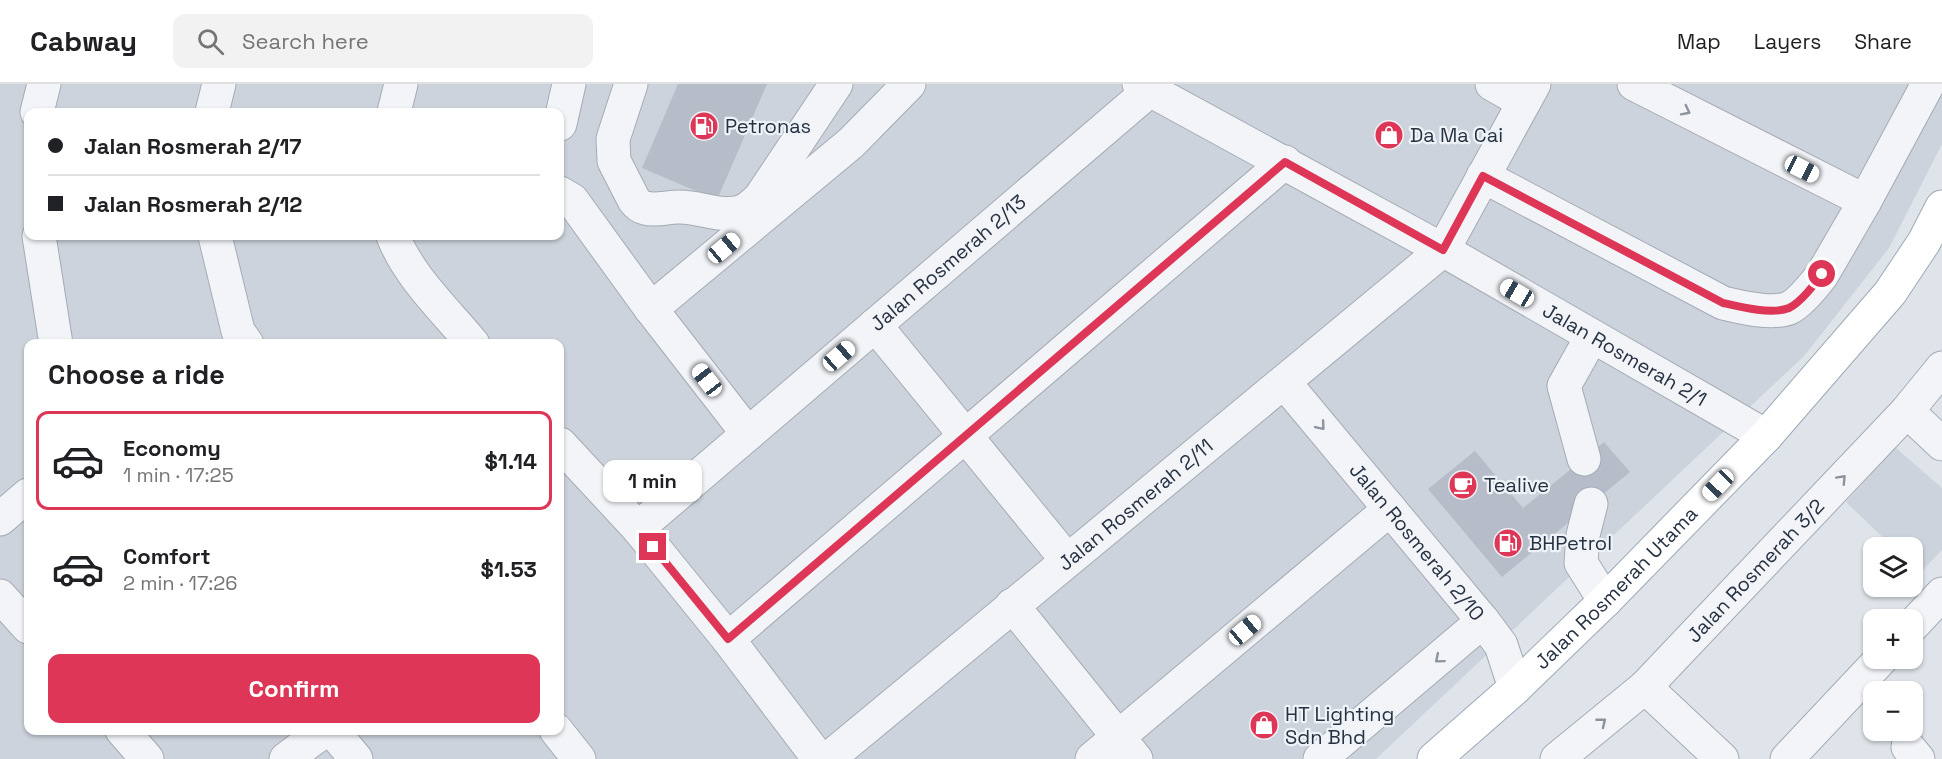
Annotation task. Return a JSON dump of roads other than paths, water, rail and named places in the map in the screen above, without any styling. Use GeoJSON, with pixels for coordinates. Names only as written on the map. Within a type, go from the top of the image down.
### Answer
{"type":"FeatureCollection","features":[{"type":"Feature","properties":{"kind":"main road","name":"Jalan Rosmerah Utama"},"geometry":{"type":"LineString","coordinates":[[1434,759],[1515,688],[1605,601],[1766,435],[1890,293],[1924,242],[1942,207]]}},
{"type":"Feature","properties":{"kind":"street"},"geometry":{"type":"LineString","coordinates":[[38,108],[44,84]]}},
{"type":"Feature","properties":{"kind":"street"},"geometry":{"type":"LineString","coordinates":[[213,108],[219,84]]}},
{"type":"Feature","properties":{"kind":"street"},"geometry":{"type":"LineString","coordinates":[[395,108],[401,84]]}},
{"type":"Feature","properties":{"kind":"street"},"geometry":{"type":"LineString","coordinates":[[564,108],[569,84]]}},
{"type":"Feature","properties":{"kind":"street"},"geometry":{"type":"LineString","coordinates":[[631,84],[613,139],[614,161],[638,206],[656,210],[680,207],[733,213],[747,209],[760,198],[836,84]]}},
{"type":"Feature","properties":{"kind":"street"},"geometry":{"type":"LineString","coordinates":[[651,309],[851,143],[909,84]]}},
{"type":"Feature","properties":{"kind":"street"},"geometry":{"type":"LineString","coordinates":[[1443,250],[1529,93],[1492,84]]}},
{"type":"Feature","properties":{"kind":"street"},"geometry":{"type":"LineString","coordinates":[[1634,84],[1865,201]]}},
{"type":"Feature","properties":{"kind":"street"},"geometry":{"type":"LineString","coordinates":[[1483,176],[1723,303],[1756,311],[1788,308],[1806,294],[1822,274],[1865,201],[1928,84]]}},
{"type":"Feature","properties":{"kind":"street","name":"Jalan Rosmerah 2/1"},"geometry":{"type":"LineString","coordinates":[[1144,87],[1443,250],[1766,435]]}},
{"type":"Feature","properties":{"kind":"street","name":"Jalan Rosmerah 2/13"},"geometry":{"type":"LineString","coordinates":[[638,528],[875,325],[1144,87]]}},
{"type":"Feature","properties":{"kind":"street"},"geometry":{"type":"LineString","coordinates":[[728,639],[1285,162]]}},
{"type":"Feature","properties":{"kind":"street"},"geometry":{"type":"LineString","coordinates":[[564,195],[572,200],[651,309],[748,434]]}},
{"type":"Feature","properties":{"kind":"street"},"geometry":{"type":"LineString","coordinates":[[40,240],[55,339]]}},
{"type":"Feature","properties":{"kind":"street"},"geometry":{"type":"LineString","coordinates":[[215,240],[238,331],[244,339]]}},
{"type":"Feature","properties":{"kind":"street"},"geometry":{"type":"LineString","coordinates":[[394,240],[398,250],[417,276],[469,339]]}},
{"type":"Feature","properties":{"kind":"street","name":"Jalan Rosmerah 2/11"},"geometry":{"type":"LineString","coordinates":[[828,759],[1443,250]]}},
{"type":"Feature","properties":{"kind":"street"},"geometry":{"type":"LineString","coordinates":[[875,325],[1067,560]]}},
{"type":"Feature","properties":{"kind":"street"},"geometry":{"type":"LineString","coordinates":[[1584,459],[1564,386],[1592,336]]}},
{"type":"Feature","properties":{"kind":"street","name":"Jalan Rosmerah 3/2"},"geometry":{"type":"LineString","coordinates":[[1557,759],[1645,687],[1907,411],[1942,368]]}},
{"type":"Feature","properties":{"kind":"street","name":"Jalan Rosmerah 2/10"},"geometry":{"type":"LineString","coordinates":[[1284,382],[1483,621],[1320,759]]}},
{"type":"Feature","properties":{"kind":"street"},"geometry":{"type":"LineString","coordinates":[[1907,411],[1942,444]]}},
{"type":"Feature","properties":{"kind":"street"},"geometry":{"type":"LineString","coordinates":[[564,448],[638,528],[728,639],[819,759]]}},
{"type":"Feature","properties":{"kind":"street"},"geometry":{"type":"LineString","coordinates":[[0,519],[24,498]]}},
{"type":"Feature","properties":{"kind":"street"},"geometry":{"type":"LineString","coordinates":[[1592,504],[1583,536],[1581,563],[1605,601]]}},
{"type":"Feature","properties":{"kind":"street"},"geometry":{"type":"LineString","coordinates":[[1092,759],[1127,748],[1390,509]]}},
{"type":"Feature","properties":{"kind":"street"},"geometry":{"type":"LineString","coordinates":[[1923,614],[1942,594]]}},
{"type":"Feature","properties":{"kind":"street"},"geometry":{"type":"LineString","coordinates":[[0,596],[24,623]]}},
{"type":"Feature","properties":{"kind":"street"},"geometry":{"type":"LineString","coordinates":[[1012,605],[1127,748]]}},
{"type":"Feature","properties":{"kind":"street"},"geometry":{"type":"LineString","coordinates":[[1483,621],[1501,645],[1515,688]]}},
{"type":"Feature","properties":{"kind":"street"},"geometry":{"type":"LineString","coordinates":[[1787,759],[1872,669]]}},
{"type":"Feature","properties":{"kind":"street"},"geometry":{"type":"LineString","coordinates":[[1645,687],[1722,759]]}},
{"type":"Feature","properties":{"kind":"street"},"geometry":{"type":"LineString","coordinates":[[126,735],[147,759]]}},
{"type":"Feature","properties":{"kind":"street"},"geometry":{"type":"LineString","coordinates":[[286,759],[318,735]]}},
{"type":"Feature","properties":{"kind":"street"},"geometry":{"type":"LineString","coordinates":[[336,735],[356,759]]}},
{"type":"Feature","properties":{"kind":"street"},"geometry":{"type":"LineString","coordinates":[[559,735],[579,759]]}},
{"type":"Feature","properties":{"kind":"place","name":"Petronas"},"geometry":{"type":"Point","coordinates":[704,126]}},
{"type":"Feature","properties":{"kind":"place","name":"Da Ma Cai"},"geometry":{"type":"Point","coordinates":[1389,135]}},
{"type":"Feature","properties":{"kind":"place","name":"Tealive"},"geometry":{"type":"Point","coordinates":[1463,485]}},
{"type":"Feature","properties":{"kind":"place","name":"BHPetrol"},"geometry":{"type":"Point","coordinates":[1508,543]}},
{"type":"Feature","properties":{"kind":"place","name":"HT Lighting Sdn Bhd"},"geometry":{"type":"Point","coordinates":[1264,725]}}]}
